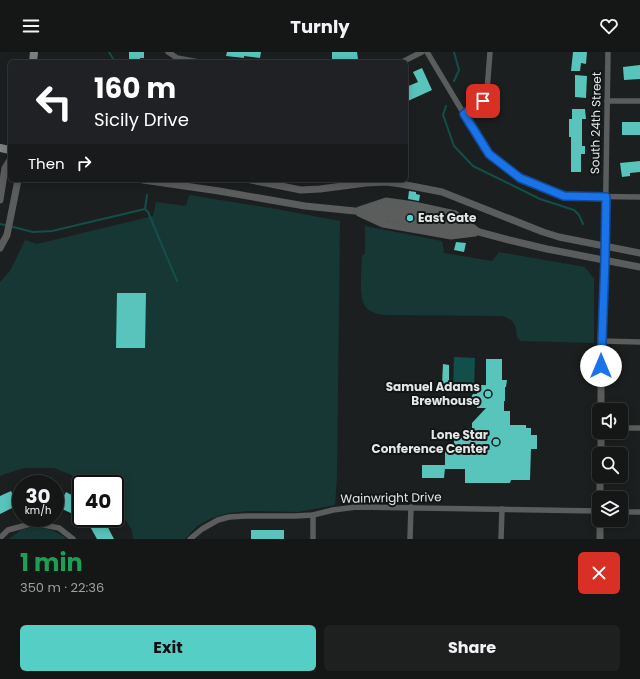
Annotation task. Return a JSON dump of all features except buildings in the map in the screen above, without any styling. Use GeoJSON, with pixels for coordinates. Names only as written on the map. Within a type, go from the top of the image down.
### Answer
{"type":"FeatureCollection","features":[{"type":"Feature","properties":{"kind":"street"},"geometry":{"type":"LineString","coordinates":[[168,52],[177,58],[188,60]]}},
{"type":"Feature","properties":{"kind":"street"},"geometry":{"type":"LineString","coordinates":[[406,60],[422,52]]}},
{"type":"Feature","properties":{"kind":"street"},"geometry":{"type":"LineString","coordinates":[[427,52],[489,154],[520,178],[564,196],[640,197]]}},
{"type":"Feature","properties":{"kind":"street"},"geometry":{"type":"LineString","coordinates":[[464,114],[483,101],[487,91],[490,52]]}},
{"type":"Feature","properties":{"kind":"street","name":"South 24th Street"},"geometry":{"type":"LineString","coordinates":[[601,403],[608,52]]}},
{"type":"Feature","properties":{"kind":"street"},"geometry":{"type":"LineString","coordinates":[[607,101],[640,101]]}},
{"type":"Feature","properties":{"kind":"street"},"geometry":{"type":"LineString","coordinates":[[0,200],[5,168],[8,163]]}},
{"type":"Feature","properties":{"kind":"street"},"geometry":{"type":"LineString","coordinates":[[0,248],[7,235],[18,182]]}},
{"type":"Feature","properties":{"kind":"street"},"geometry":{"type":"LineString","coordinates":[[157,182],[305,206],[391,214],[453,225],[547,250],[640,267]]}},
{"type":"Feature","properties":{"kind":"street"},"geometry":{"type":"LineString","coordinates":[[262,182],[301,190],[366,183],[386,182],[401,184],[442,192],[559,237],[640,252]]}},
{"type":"Feature","properties":{"kind":"street"},"geometry":{"type":"LineString","coordinates":[[355,211],[386,201],[414,205],[455,214],[480,232]]}},
{"type":"Feature","properties":{"kind":"street"},"geometry":{"type":"LineString","coordinates":[[355,211],[383,224],[444,235],[451,236],[480,232]]}},
{"type":"Feature","properties":{"kind":"street"},"geometry":{"type":"LineString","coordinates":[[602,341],[640,342]]}},
{"type":"Feature","properties":{"kind":"street"},"geometry":{"type":"LineString","coordinates":[[628,428],[640,428]]}},
{"type":"Feature","properties":{"kind":"street","name":"Wainwright Drive"},"geometry":{"type":"LineString","coordinates":[[190,539],[202,529],[218,520],[229,517],[313,515],[332,510],[356,507],[592,511]]}},
{"type":"Feature","properties":{"kind":"street"},"geometry":{"type":"LineString","coordinates":[[410,539],[411,507]]}},
{"type":"Feature","properties":{"kind":"street"},"geometry":{"type":"LineString","coordinates":[[501,539],[502,509]]}},
{"type":"Feature","properties":{"kind":"street"},"geometry":{"type":"LineString","coordinates":[[628,512],[640,512]]}},
{"type":"Feature","properties":{"kind":"street"},"geometry":{"type":"LineString","coordinates":[[312,539],[313,515]]}},
{"type":"Feature","properties":{"kind":"street"},"geometry":{"type":"LineString","coordinates":[[0,538],[8,530],[34,523],[59,528],[73,539]]}},
{"type":"Feature","properties":{"kind":"street"},"geometry":{"type":"LineString","coordinates":[[600,527],[600,539]]}},
{"type":"Feature","properties":{"kind":"shaded area"},"geometry":{"type":"Polygon","coordinates":[[[189,195],[340,221],[337,476],[335,505],[298,512],[248,511],[228,513],[212,518],[197,526],[185,539],[133,539],[132,530],[124,518],[124,475],[72,475],[54,468],[24,468],[0,476],[0,282],[10,271],[25,240],[37,244],[153,216],[156,202],[186,206],[189,195]]]}},
{"type":"Feature","properties":{"kind":"shaded area"},"geometry":{"type":"Polygon","coordinates":[[[365,226],[442,241],[444,253],[492,261],[499,252],[585,267],[594,279],[594,343],[521,341],[518,339],[513,323],[503,316],[384,315],[371,311],[364,304],[361,293],[362,255],[365,254],[365,226]]]}},
{"type":"Feature","properties":{"kind":"shaded area"},"geometry":{"type":"Polygon","coordinates":[[[454,357],[475,358],[474,391],[453,391],[454,357]]]}},
{"type":"Feature","properties":{"kind":"shaded area"},"geometry":{"type":"Polygon","coordinates":[[[32,527],[42,528],[59,533],[67,539],[9,539],[21,530],[32,527]]]}},
{"type":"Feature","properties":{"kind":"waterway"},"geometry":{"type":"LineString","coordinates":[[109,52],[114,60]]}},
{"type":"Feature","properties":{"kind":"waterway"},"geometry":{"type":"LineString","coordinates":[[454,52],[459,70],[454,81]]}},
{"type":"Feature","properties":{"kind":"waterway"},"geometry":{"type":"LineString","coordinates":[[446,106],[443,115],[454,146],[473,166],[540,199],[574,210],[579,215],[583,224]]}},
{"type":"Feature","properties":{"kind":"waterway"},"geometry":{"type":"LineString","coordinates":[[13,227],[33,232],[52,231],[145,209],[147,195]]}},
{"type":"Feature","properties":{"kind":"waterway"},"geometry":{"type":"LineString","coordinates":[[145,209],[148,212],[177,281]]}},
{"type":"Feature","properties":{"kind":"waterway"},"geometry":{"type":"LineString","coordinates":[[0,224],[5,225]]}},
{"type":"Feature","properties":{"kind":"place","name":"East Gate"},"geometry":{"type":"Point","coordinates":[410,218]}},
{"type":"Feature","properties":{"kind":"place","name":"Samuel Adams Brewhouse"},"geometry":{"type":"Point","coordinates":[488,394]}},
{"type":"Feature","properties":{"kind":"place","name":"Lone Star Conference Center"},"geometry":{"type":"Point","coordinates":[496,442]}},
{"type":"Feature","properties":{"kind":"route"},"geometry":{"type":"LineString","coordinates":[[483,101],[464,114],[489,154],[520,178],[564,196],[606,197],[601,366]]}}]}
